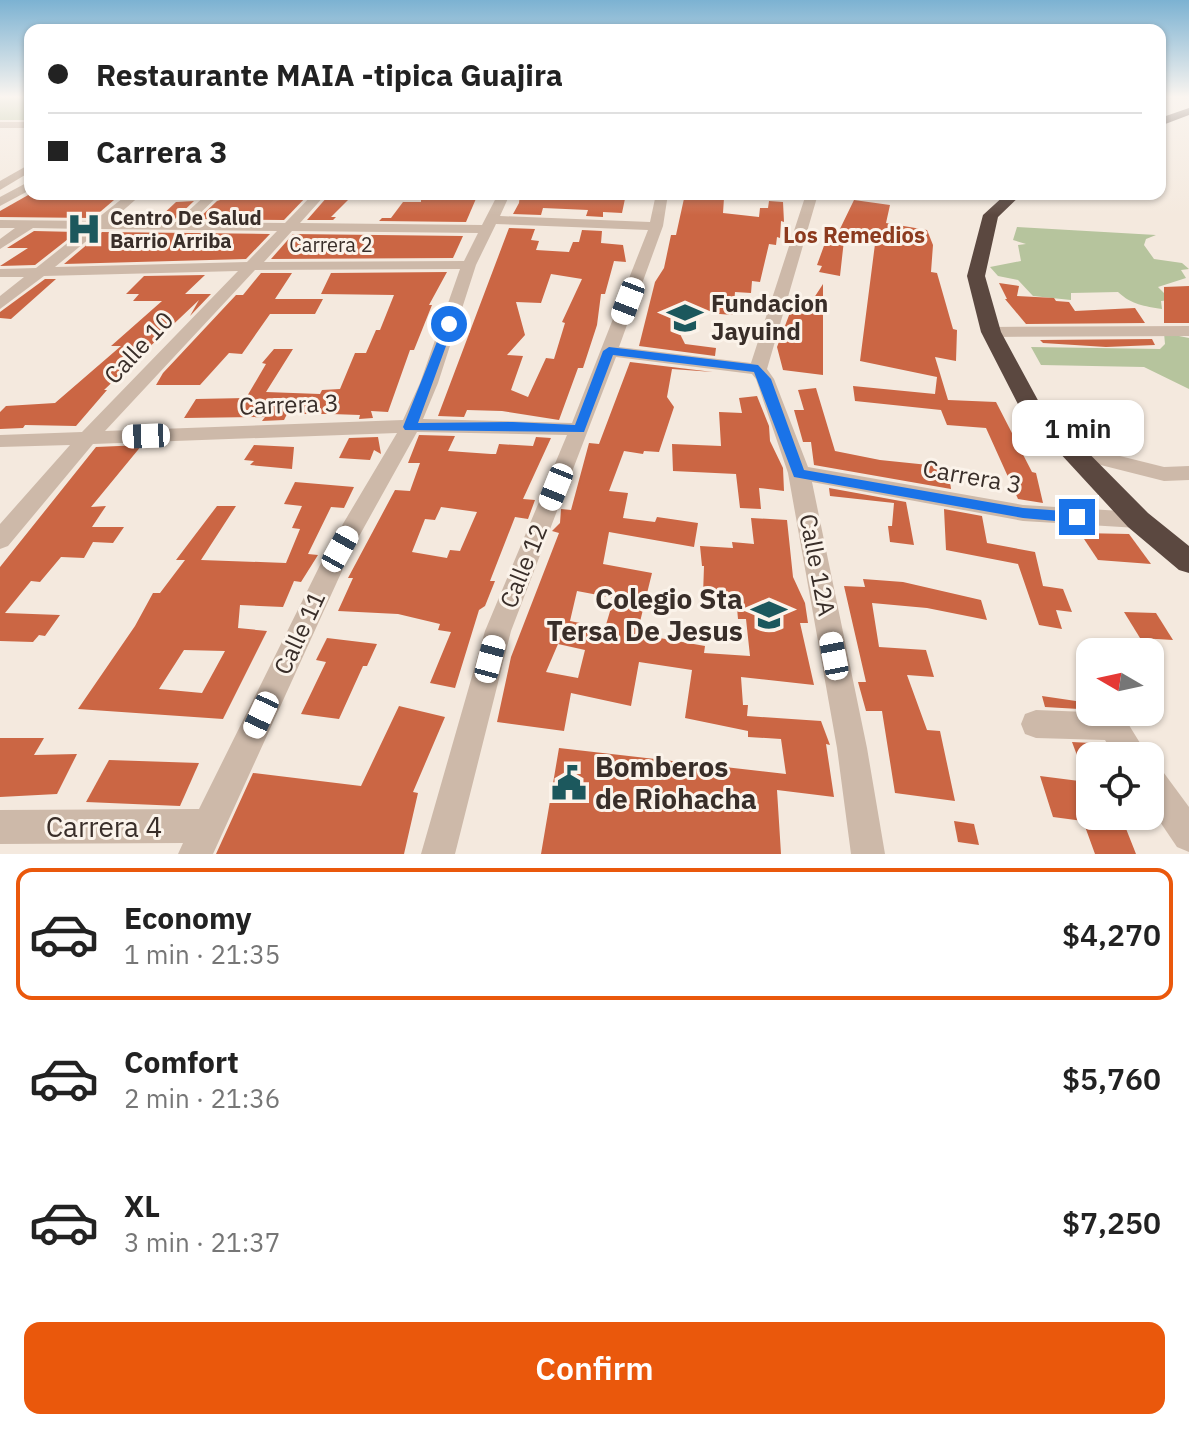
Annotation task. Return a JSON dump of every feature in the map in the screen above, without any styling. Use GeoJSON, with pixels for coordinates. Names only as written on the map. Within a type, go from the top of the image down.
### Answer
{"type":"FeatureCollection","features":[{"type":"Feature","properties":{"kind":"highway"},"geometry":{"type":"LineString","coordinates":[[1008,200],[991,215],[976,276],[991,332],[1030,407],[1138,520],[1189,562]]}},
{"type":"Feature","properties":{"kind":"street"},"geometry":{"type":"LineString","coordinates":[[0,186],[24,171]]}},
{"type":"Feature","properties":{"kind":"street"},"geometry":{"type":"LineString","coordinates":[[0,202],[24,188]]}},
{"type":"Feature","properties":{"kind":"street"},"geometry":{"type":"LineString","coordinates":[[0,304],[128,200]]}},
{"type":"Feature","properties":{"kind":"street"},"geometry":{"type":"LineString","coordinates":[[179,226],[207,200]]}},
{"type":"Feature","properties":{"kind":"street","name":"Calle 10"},"geometry":{"type":"LineString","coordinates":[[0,540],[88,437],[314,200]]}},
{"type":"Feature","properties":{"kind":"street","name":"Calle 11"},"geometry":{"type":"LineString","coordinates":[[202,840],[340,549],[410,427],[429,383],[469,265],[501,200]]}},
{"type":"Feature","properties":{"kind":"street","name":"Calle 12"},"geometry":{"type":"LineString","coordinates":[[438,854],[498,631],[580,429],[656,226],[661,200]]}},
{"type":"Feature","properties":{"kind":"street"},"geometry":{"type":"LineString","coordinates":[[609,351],[758,369],[810,200]]}},
{"type":"Feature","properties":{"kind":"street"},"geometry":{"type":"LineString","coordinates":[[0,224],[656,226]]}},
{"type":"Feature","properties":{"kind":"street"},"geometry":{"type":"LineString","coordinates":[[0,245],[30,224]]}},
{"type":"Feature","properties":{"kind":"street","name":"Carrera 2"},"geometry":{"type":"LineString","coordinates":[[0,273],[249,266],[469,265]]}},
{"type":"Feature","properties":{"kind":"street"},"geometry":{"type":"LineString","coordinates":[[991,332],[1189,331]]}},
{"type":"Feature","properties":{"kind":"street","name":"Calle 12A"},"geometry":{"type":"LineString","coordinates":[[758,369],[765,379],[799,473],[852,748],[868,854]]}},
{"type":"Feature","properties":{"kind":"street","name":"Carrera 3"},"geometry":{"type":"LineString","coordinates":[[0,441],[410,427],[580,429]]}},
{"type":"Feature","properties":{"kind":"street"},"geometry":{"type":"LineString","coordinates":[[1072,451],[1164,474],[1189,473]]}},
{"type":"Feature","properties":{"kind":"street","name":"Carrera 3"},"geometry":{"type":"LineString","coordinates":[[799,473],[1023,513],[1138,520]]}},
{"type":"Feature","properties":{"kind":"street"},"geometry":{"type":"LineString","coordinates":[[1036,724],[1113,727],[1123,742]]}},
{"type":"Feature","properties":{"kind":"street"},"geometry":{"type":"LineString","coordinates":[[1164,800],[1189,835]]}},
{"type":"Feature","properties":{"kind":"street","name":"Carrera 4"},"geometry":{"type":"LineString","coordinates":[[0,827],[202,840]]}},
{"type":"Feature","properties":{"kind":"green space"},"geometry":{"type":"Polygon","coordinates":[[[1017,227],[1156,235],[1146,239],[1144,245],[1154,259],[1182,263],[1189,269],[1181,270],[1186,278],[1158,287],[1171,300],[1161,301],[1162,309],[1133,302],[1118,292],[1071,293],[1071,300],[1033,296],[1018,280],[998,276],[990,267],[1021,261],[1018,245],[1026,244],[1013,240],[1017,227]]]}},
{"type":"Feature","properties":{"kind":"green space"},"geometry":{"type":"Polygon","coordinates":[[[1164,333],[1189,338],[1189,389],[1144,367],[1041,365],[1031,347],[1160,349],[1165,344],[1164,333]]]}},
{"type":"Feature","properties":{"kind":"building"},"geometry":{"type":"Polygon","coordinates":[[[24,197],[24,200],[114,200],[93,218],[0,217],[0,211],[24,197]]]}},
{"type":"Feature","properties":{"kind":"building"},"geometry":{"type":"Polygon","coordinates":[[[303,200],[284,220],[198,219],[217,201],[303,200]]]}},
{"type":"Feature","properties":{"kind":"building"},"geometry":{"type":"Polygon","coordinates":[[[324,200],[348,200],[331,217],[336,217],[333,220],[307,220],[324,200]]]}},
{"type":"Feature","properties":{"kind":"building"},"geometry":{"type":"Polygon","coordinates":[[[475,200],[466,222],[379,221],[391,218],[403,202],[475,200]]]}},
{"type":"Feature","properties":{"kind":"building"},"geometry":{"type":"Polygon","coordinates":[[[519,200],[625,200],[622,213],[603,212],[603,217],[586,216],[588,210],[543,208],[541,215],[513,214],[519,200]]]}},
{"type":"Feature","properties":{"kind":"building"},"geometry":{"type":"Polygon","coordinates":[[[684,200],[724,200],[723,213],[759,217],[760,208],[768,208],[769,201],[783,202],[784,222],[781,221],[780,238],[777,237],[776,245],[769,244],[760,282],[752,281],[751,293],[735,292],[733,315],[668,310],[685,344],[716,348],[715,356],[639,346],[655,282],[664,268],[671,235],[676,235],[684,200]]]}},
{"type":"Feature","properties":{"kind":"building"},"geometry":{"type":"Polygon","coordinates":[[[854,200],[890,205],[886,223],[927,230],[933,245],[931,272],[937,273],[953,329],[957,330],[956,361],[935,357],[948,400],[996,402],[1032,472],[1036,473],[1043,503],[1018,499],[986,428],[947,425],[941,410],[855,401],[853,386],[935,394],[937,377],[860,361],[875,244],[844,240],[840,276],[819,272],[822,266],[817,265],[829,232],[838,233],[854,200]]]}},
{"type":"Feature","properties":{"kind":"building"},"geometry":{"type":"Polygon","coordinates":[[[194,201],[175,219],[158,219],[176,202],[194,201]]]}},
{"type":"Feature","properties":{"kind":"building"},"geometry":{"type":"Polygon","coordinates":[[[509,228],[535,229],[531,240],[539,241],[536,250],[569,252],[573,242],[579,242],[582,230],[602,231],[601,243],[623,245],[626,262],[614,261],[605,294],[601,294],[597,325],[583,368],[578,368],[559,420],[502,411],[467,410],[464,417],[438,416],[509,228]],[[551,274],[541,303],[516,302],[525,335],[507,355],[523,356],[511,390],[528,397],[546,358],[554,359],[565,323],[562,322],[582,279],[551,274]]]}},
{"type":"Feature","properties":{"kind":"building"},"geometry":{"type":"Polygon","coordinates":[[[34,231],[77,232],[35,265],[0,266],[28,248],[7,248],[34,231]]]}},
{"type":"Feature","properties":{"kind":"building"},"geometry":{"type":"Polygon","coordinates":[[[102,232],[270,234],[246,259],[64,264],[102,232]]]}},
{"type":"Feature","properties":{"kind":"building"},"geometry":{"type":"Polygon","coordinates":[[[293,234],[463,236],[453,258],[271,259],[293,234]]]}},
{"type":"Feature","properties":{"kind":"building"},"geometry":{"type":"Polygon","coordinates":[[[447,272],[429,305],[432,305],[414,350],[410,350],[388,412],[371,411],[373,418],[359,419],[360,415],[331,414],[287,414],[284,420],[262,421],[265,417],[184,418],[196,399],[246,398],[266,364],[262,363],[274,349],[293,349],[266,392],[320,394],[322,390],[340,389],[355,353],[366,353],[376,330],[380,330],[394,295],[321,294],[331,273],[447,272]]]}},
{"type":"Feature","properties":{"kind":"building"},"geometry":{"type":"Polygon","coordinates":[[[261,273],[292,273],[275,299],[323,299],[315,314],[270,314],[242,354],[229,353],[200,385],[156,385],[163,373],[236,295],[243,295],[261,273]]]}},
{"type":"Feature","properties":{"kind":"building"},"geometry":{"type":"Polygon","coordinates":[[[205,275],[185,294],[211,294],[190,316],[199,300],[104,390],[107,390],[76,426],[25,425],[23,428],[0,429],[0,412],[6,406],[55,403],[121,346],[111,346],[162,301],[133,301],[139,294],[126,294],[144,276],[205,275]]]}},
{"type":"Feature","properties":{"kind":"building"},"geometry":{"type":"Polygon","coordinates":[[[45,279],[56,279],[11,319],[0,318],[0,312],[45,279]]]}},
{"type":"Feature","properties":{"kind":"building"},"geometry":{"type":"Polygon","coordinates":[[[999,283],[1019,286],[1017,296],[1069,302],[1075,311],[1135,308],[1145,323],[1026,324],[1005,299],[999,283]]]}},
{"type":"Feature","properties":{"kind":"building"},"geometry":{"type":"Polygon","coordinates":[[[823,284],[823,375],[783,370],[777,347],[794,302],[810,304],[823,284]]]}},
{"type":"Feature","properties":{"kind":"building"},"geometry":{"type":"Polygon","coordinates":[[[1189,286],[1189,323],[1164,323],[1164,287],[1189,286]]]}},
{"type":"Feature","properties":{"kind":"building"},"geometry":{"type":"Polygon","coordinates":[[[1152,339],[1155,345],[1106,347],[1043,343],[1040,340],[1152,339]]]}},
{"type":"Feature","properties":{"kind":"building"},"geometry":{"type":"Polygon","coordinates":[[[630,362],[713,372],[672,369],[667,397],[674,407],[659,452],[644,451],[643,454],[624,451],[609,491],[628,493],[623,518],[655,522],[657,517],[698,523],[694,547],[609,532],[603,564],[652,573],[637,634],[705,646],[704,653],[750,656],[746,619],[738,619],[736,597],[703,595],[704,566],[700,546],[733,548],[732,542],[754,544],[751,518],[787,520],[793,577],[805,603],[808,623],[800,623],[814,685],[741,677],[743,705],[748,705],[747,716],[821,721],[830,745],[826,744],[834,797],[777,790],[781,854],[541,854],[559,748],[786,774],[781,739],[748,737],[748,731],[685,718],[692,670],[639,662],[631,706],[571,693],[564,731],[497,722],[511,657],[559,533],[552,531],[560,523],[561,509],[571,510],[589,443],[599,444],[630,362]],[[577,591],[570,621],[605,628],[614,598],[577,591]],[[558,644],[546,672],[578,678],[585,650],[558,644]]]}},
{"type":"Feature","properties":{"kind":"building"},"geometry":{"type":"Polygon","coordinates":[[[816,388],[835,451],[880,460],[948,467],[951,489],[814,465],[811,442],[803,442],[794,410],[804,410],[798,390],[816,388]]]}},
{"type":"Feature","properties":{"kind":"building"},"geometry":{"type":"Polygon","coordinates":[[[757,396],[769,426],[770,441],[783,468],[784,491],[759,488],[761,509],[740,508],[736,474],[673,471],[672,444],[721,446],[719,412],[742,413],[739,398],[757,396]]]}},
{"type":"Feature","properties":{"kind":"building"},"geometry":{"type":"Polygon","coordinates":[[[419,435],[455,436],[448,451],[491,454],[496,454],[499,444],[533,446],[536,437],[551,438],[523,499],[535,500],[528,519],[515,517],[490,581],[495,581],[485,606],[479,610],[455,688],[430,683],[451,632],[438,630],[440,624],[398,614],[338,611],[353,578],[348,578],[395,490],[410,491],[420,463],[408,463],[419,435]],[[441,507],[435,520],[425,519],[412,552],[447,558],[450,550],[460,551],[477,512],[441,507]]]}},
{"type":"Feature","properties":{"kind":"building"},"geometry":{"type":"Polygon","coordinates":[[[378,437],[381,454],[374,450],[370,460],[339,458],[349,438],[378,437]]]}},
{"type":"Feature","properties":{"kind":"building"},"geometry":{"type":"Polygon","coordinates":[[[142,445],[91,507],[106,506],[92,527],[124,527],[113,543],[93,542],[84,558],[61,557],[40,582],[31,581],[5,613],[60,615],[45,636],[39,635],[33,642],[0,641],[0,567],[96,447],[142,445]]]}},
{"type":"Feature","properties":{"kind":"building"},"geometry":{"type":"Polygon","coordinates":[[[254,445],[294,447],[292,469],[250,465],[254,461],[244,460],[254,445]]]}},
{"type":"Feature","properties":{"kind":"building"},"geometry":{"type":"Polygon","coordinates":[[[295,482],[354,487],[344,508],[331,507],[308,554],[318,555],[301,582],[294,581],[283,607],[240,605],[238,628],[267,631],[223,719],[78,709],[135,626],[153,593],[160,593],[185,560],[176,560],[217,506],[236,506],[201,560],[286,563],[300,529],[292,528],[302,506],[284,504],[295,482]],[[184,650],[159,689],[202,693],[225,651],[184,650]]]}},
{"type":"Feature","properties":{"kind":"building"},"geometry":{"type":"Polygon","coordinates":[[[829,488],[906,502],[914,545],[890,542],[888,526],[892,526],[894,503],[830,496],[829,488]]]}},
{"type":"Feature","properties":{"kind":"building"},"geometry":{"type":"Polygon","coordinates":[[[944,509],[982,516],[987,543],[1035,552],[1043,586],[1063,589],[1072,612],[1056,610],[1062,629],[1039,625],[1018,564],[946,550],[944,509]]]}},
{"type":"Feature","properties":{"kind":"building"},"geometry":{"type":"Polygon","coordinates":[[[1080,533],[1129,534],[1151,564],[1098,560],[1080,533]]]}},
{"type":"Feature","properties":{"kind":"building"},"geometry":{"type":"Polygon","coordinates":[[[863,579],[903,582],[981,600],[987,620],[927,608],[872,603],[879,647],[926,650],[934,677],[907,675],[927,730],[940,731],[955,801],[895,793],[882,711],[866,711],[858,682],[866,682],[844,586],[865,587],[863,579]]]}},
{"type":"Feature","properties":{"kind":"building"},"geometry":{"type":"Polygon","coordinates":[[[1124,612],[1156,613],[1173,640],[1164,638],[1140,638],[1124,612]]]}},
{"type":"Feature","properties":{"kind":"building"},"geometry":{"type":"Polygon","coordinates":[[[327,638],[377,644],[367,666],[363,666],[339,719],[301,714],[326,662],[316,660],[327,638]]]}},
{"type":"Feature","properties":{"kind":"building"},"geometry":{"type":"Polygon","coordinates":[[[1042,696],[1076,701],[1076,709],[1045,707],[1042,696]]]}},
{"type":"Feature","properties":{"kind":"building"},"geometry":{"type":"Polygon","coordinates":[[[399,706],[445,717],[413,792],[418,793],[404,854],[216,854],[253,773],[361,786],[399,706]]]}},
{"type":"Feature","properties":{"kind":"building"},"geometry":{"type":"Polygon","coordinates":[[[0,738],[44,738],[34,755],[77,754],[57,794],[0,797],[0,738]]]}},
{"type":"Feature","properties":{"kind":"building"},"geometry":{"type":"Polygon","coordinates":[[[109,760],[199,763],[180,806],[86,802],[109,760]]]}},
{"type":"Feature","properties":{"kind":"building"},"geometry":{"type":"Polygon","coordinates":[[[1040,776],[1076,781],[1076,820],[1053,817],[1040,776]]]}},
{"type":"Feature","properties":{"kind":"building"},"geometry":{"type":"Polygon","coordinates":[[[954,821],[974,824],[979,845],[958,842],[954,821]]]}},
{"type":"Feature","properties":{"kind":"building"},"geometry":{"type":"Polygon","coordinates":[[[1086,830],[1127,830],[1136,854],[1095,854],[1086,830]]]}},
{"type":"Feature","properties":{"kind":"place","name":"Centro De Salud Barrio Arriba"},"geometry":{"type":"Point","coordinates":[84,229]}},
{"type":"Feature","properties":{"kind":"place","name":"Fundacion Jayuind"},"geometry":{"type":"Point","coordinates":[685,318]}},
{"type":"Feature","properties":{"kind":"place","name":"Colegio Sta Tersa De Jesus"},"geometry":{"type":"Point","coordinates":[769,615]}},
{"type":"Feature","properties":{"kind":"place","name":"Bomberos de Riohacha"},"geometry":{"type":"Point","coordinates":[569,783]}},
{"type":"Feature","properties":{"kind":"district","name":"Los Remedios"},"geometry":{"type":"Point","coordinates":[854,235]}},
{"type":"Feature","properties":{"kind":"route"},"geometry":{"type":"LineString","coordinates":[[449,324],[410,427],[580,429],[609,351],[758,369],[765,379],[799,473],[1023,513],[1077,517]]}}]}
